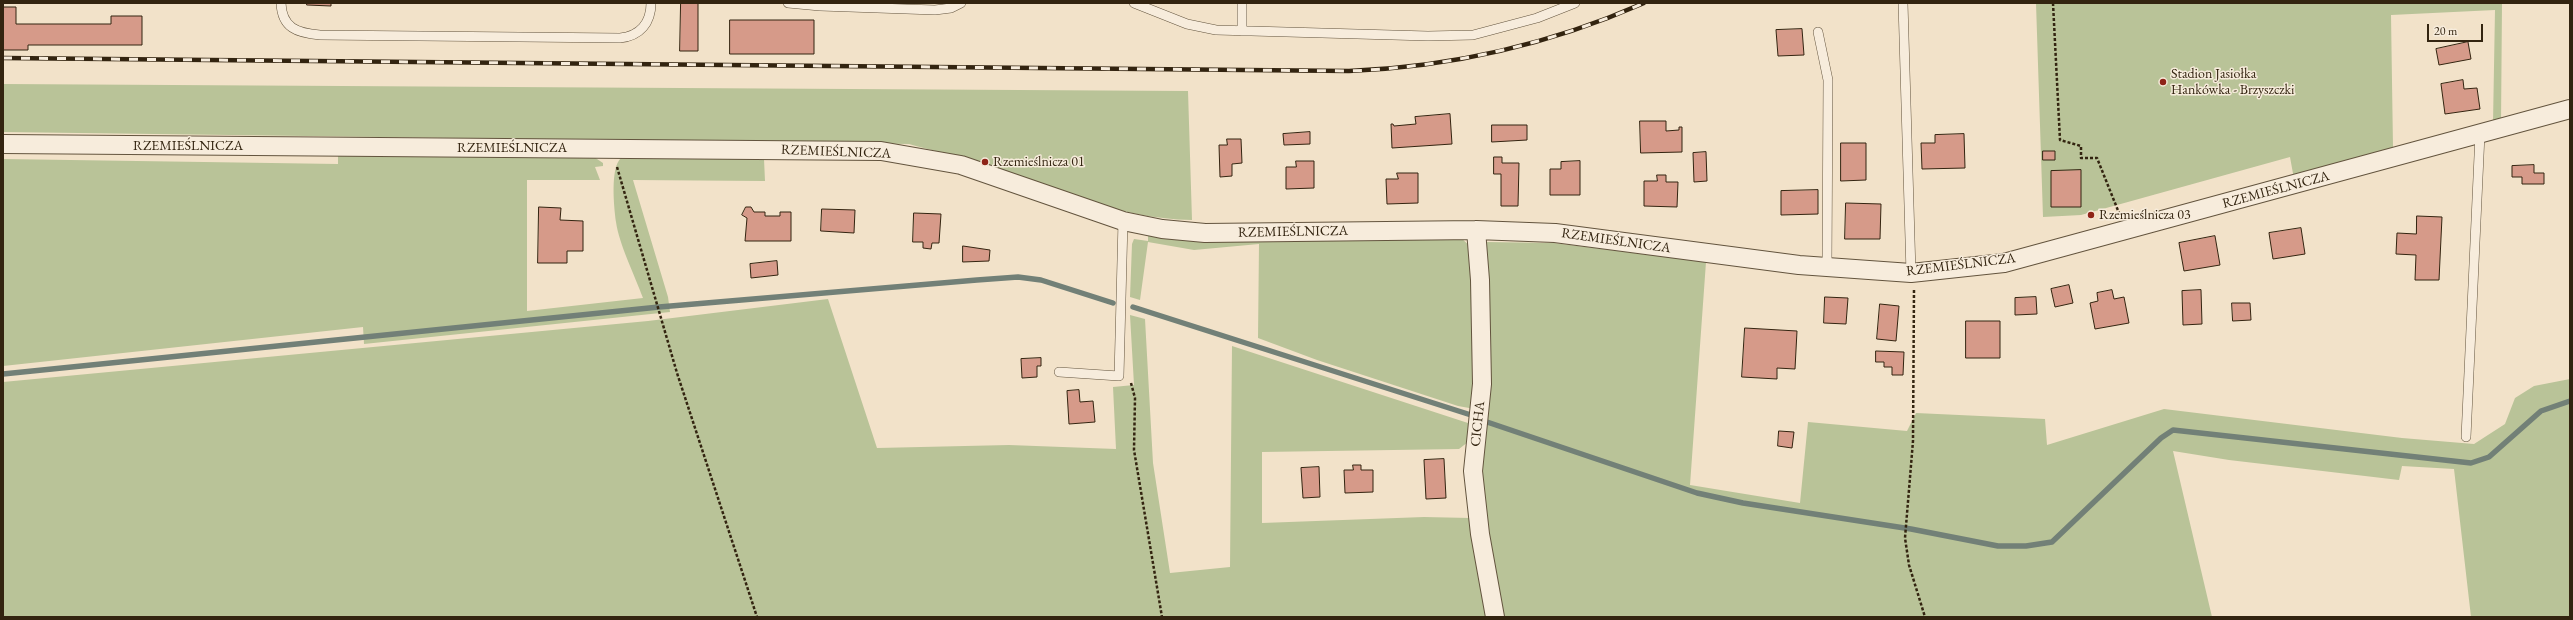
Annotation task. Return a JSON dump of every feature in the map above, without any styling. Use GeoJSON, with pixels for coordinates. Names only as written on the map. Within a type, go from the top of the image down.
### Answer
{"type":"FeatureCollection","features":[{"type":"Feature","properties":{"kind":"street","name":"RZEMIEŚLNICZA"},"geometry":{"type":"LineString","coordinates":[[3,144],[881,151],[961,165],[1123,221],[1162,229],[1205,233],[1476,230],[1555,233],[1827,267],[1913,273],[2004,263],[2570,109]]}},
{"type":"Feature","properties":{"kind":"street","name":"CICHA"},"geometry":{"type":"LineString","coordinates":[[1476,230],[1480,280],[1482,384],[1473,472],[1480,534],[1495,617]]}},
{"type":"Feature","properties":{"kind":"lane"},"geometry":{"type":"LineString","coordinates":[[281,3],[283,20],[288,25],[307,34],[320,36],[620,38],[637,34],[644,28],[649,19],[651,3]]}},
{"type":"Feature","properties":{"kind":"lane"},"geometry":{"type":"LineString","coordinates":[[788,3],[820,6],[935,10],[951,8],[961,3]]}},
{"type":"Feature","properties":{"kind":"lane"},"geometry":{"type":"LineString","coordinates":[[1134,3],[1187,24],[1216,30],[1473,35],[1537,18],[1575,3]]}},
{"type":"Feature","properties":{"kind":"lane"},"geometry":{"type":"LineString","coordinates":[[1242,3],[1242,30]]}},
{"type":"Feature","properties":{"kind":"lane"},"geometry":{"type":"LineString","coordinates":[[1903,3],[1913,273]]}},
{"type":"Feature","properties":{"kind":"lane"},"geometry":{"type":"LineString","coordinates":[[1818,32],[1828,80],[1827,267]]}},
{"type":"Feature","properties":{"kind":"lane"},"geometry":{"type":"LineString","coordinates":[[2466,437],[2480,134]]}},
{"type":"Feature","properties":{"kind":"lane"},"geometry":{"type":"LineString","coordinates":[[1059,372],[1119,376],[1123,221]]}},
{"type":"Feature","properties":{"kind":"path"},"geometry":{"type":"LineString","coordinates":[[2052,3],[2060,140],[2081,146],[2081,158],[2097,158],[2127,230]]}},
{"type":"Feature","properties":{"kind":"path"},"geometry":{"type":"LineString","coordinates":[[612,149],[661,320],[757,617]]}},
{"type":"Feature","properties":{"kind":"path"},"geometry":{"type":"LineString","coordinates":[[1913,273],[1913,441],[1905,538],[1909,565],[1925,617]]}},
{"type":"Feature","properties":{"kind":"path"},"geometry":{"type":"LineString","coordinates":[[1119,366],[1133,388],[1135,398],[1134,450],[1162,617]]}},
{"type":"Feature","properties":{"kind":"green space","name":"Stadion Jasiołka Hankówka - Brzyszczki"},"geometry":{"type":"Polygon","coordinates":[[[2036,3],[2502,3],[2501,124],[2493,123],[2495,10],[2391,15],[2393,148],[2294,179],[2290,157],[2081,215],[2043,217],[2036,3]]]}},
{"type":"Feature","properties":{"kind":"green space"},"geometry":{"type":"Polygon","coordinates":[[[3,84],[1188,91],[1192,220],[1135,214],[1107,207],[1052,190],[998,170],[909,144],[3,132],[3,84]]]}},
{"type":"Feature","properties":{"kind":"green space"},"geometry":{"type":"Polygon","coordinates":[[[338,154],[594,157],[603,163],[603,166],[595,167],[600,180],[527,180],[527,311],[643,298],[624,250],[616,222],[614,179],[615,170],[621,158],[764,159],[765,181],[633,180],[668,297],[670,312],[364,344],[363,327],[3,366],[3,159],[338,164],[338,154]]]}},
{"type":"Feature","properties":{"kind":"green space"},"geometry":{"type":"Polygon","coordinates":[[[1148,234],[1461,238],[1471,247],[1475,409],[1458,406],[1317,360],[1258,338],[1259,244],[1194,250],[1148,242],[1140,300],[1130,297],[1132,244],[1134,239],[1148,241],[1148,234]]]}},
{"type":"Feature","properties":{"kind":"green space"},"geometry":{"type":"Polygon","coordinates":[[[1486,242],[1554,243],[1706,262],[1690,485],[1800,503],[1808,422],[1907,431],[1916,413],[2045,419],[2047,445],[2164,409],[2402,438],[2474,444],[2505,424],[2515,398],[2534,386],[2570,379],[2570,617],[2471,617],[2454,469],[2402,466],[2399,480],[2229,460],[2173,451],[2212,617],[1499,617],[1492,579],[1482,472],[1486,242]]]}},
{"type":"Feature","properties":{"kind":"green space"},"geometry":{"type":"Polygon","coordinates":[[[828,299],[877,448],[1009,445],[1116,449],[1113,387],[1134,385],[1130,315],[1145,319],[1153,463],[1170,573],[1230,567],[1232,346],[1471,424],[1468,442],[1459,449],[1262,452],[1262,523],[1424,517],[1470,518],[1488,617],[3,617],[3,382],[648,321],[828,299]]]}},
{"type":"Feature","properties":{"kind":"building"},"geometry":{"type":"Polygon","coordinates":[[[307,3],[331,3],[331,6],[307,5],[307,3]]]}},
{"type":"Feature","properties":{"kind":"building"},"geometry":{"type":"Polygon","coordinates":[[[681,3],[698,3],[698,51],[680,51],[681,3]]]}},
{"type":"Feature","properties":{"kind":"building"},"geometry":{"type":"Polygon","coordinates":[[[3,7],[16,7],[16,24],[111,24],[111,16],[142,16],[142,45],[28,45],[28,50],[3,50],[3,7]]]}},
{"type":"Feature","properties":{"kind":"building"},"geometry":{"type":"Polygon","coordinates":[[[730,20],[814,20],[814,54],[730,54],[730,20]]]}},
{"type":"Feature","properties":{"kind":"building"},"geometry":{"type":"Polygon","coordinates":[[[1802,29],[1804,55],[1778,56],[1776,30],[1802,29]]]}},
{"type":"Feature","properties":{"kind":"building"},"geometry":{"type":"Polygon","coordinates":[[[2468,42],[2471,59],[2439,65],[2436,49],[2468,42]]]}},
{"type":"Feature","properties":{"kind":"building"},"geometry":{"type":"Polygon","coordinates":[[[2463,80],[2464,89],[2477,88],[2480,109],[2445,114],[2441,84],[2463,80]]]}},
{"type":"Feature","properties":{"kind":"building"},"geometry":{"type":"Polygon","coordinates":[[[1450,114],[1452,144],[1392,148],[1391,124],[1394,126],[1416,124],[1415,117],[1450,114]]]}},
{"type":"Feature","properties":{"kind":"building"},"geometry":{"type":"Polygon","coordinates":[[[1640,121],[1666,121],[1666,131],[1679,130],[1679,127],[1682,127],[1682,152],[1641,153],[1640,121]]]}},
{"type":"Feature","properties":{"kind":"building"},"geometry":{"type":"Polygon","coordinates":[[[1492,125],[1527,125],[1527,140],[1492,142],[1492,125]]]}},
{"type":"Feature","properties":{"kind":"building"},"geometry":{"type":"Polygon","coordinates":[[[1310,132],[1310,144],[1284,145],[1283,134],[1310,132]]]}},
{"type":"Feature","properties":{"kind":"building"},"geometry":{"type":"Polygon","coordinates":[[[1964,134],[1965,168],[1922,169],[1921,143],[1935,143],[1935,135],[1964,134]]]}},
{"type":"Feature","properties":{"kind":"building"},"geometry":{"type":"Polygon","coordinates":[[[1227,139],[1241,139],[1242,163],[1232,164],[1232,176],[1220,177],[1219,145],[1227,145],[1227,139]]]}},
{"type":"Feature","properties":{"kind":"building"},"geometry":{"type":"Polygon","coordinates":[[[1841,143],[1866,143],[1866,180],[1841,181],[1841,143]]]}},
{"type":"Feature","properties":{"kind":"building"},"geometry":{"type":"Polygon","coordinates":[[[2043,151],[2055,151],[2055,160],[2043,160],[2043,151]]]}},
{"type":"Feature","properties":{"kind":"building"},"geometry":{"type":"Polygon","coordinates":[[[1706,152],[1707,181],[1694,182],[1693,153],[1706,152]]]}},
{"type":"Feature","properties":{"kind":"building"},"geometry":{"type":"Polygon","coordinates":[[[1494,157],[1502,157],[1502,163],[1519,163],[1518,206],[1501,206],[1501,174],[1494,174],[1494,157]]]}},
{"type":"Feature","properties":{"kind":"building"},"geometry":{"type":"Polygon","coordinates":[[[1296,161],[1314,161],[1314,188],[1286,189],[1286,167],[1296,167],[1296,161]]]}},
{"type":"Feature","properties":{"kind":"building"},"geometry":{"type":"Polygon","coordinates":[[[1580,161],[1580,195],[1550,195],[1550,169],[1561,169],[1561,162],[1580,161]]]}},
{"type":"Feature","properties":{"kind":"building"},"geometry":{"type":"Polygon","coordinates":[[[2534,165],[2534,173],[2544,173],[2544,184],[2522,184],[2522,177],[2512,177],[2512,166],[2534,165]]]}},
{"type":"Feature","properties":{"kind":"building"},"geometry":{"type":"Polygon","coordinates":[[[2081,170],[2081,207],[2051,207],[2051,171],[2081,170]]]}},
{"type":"Feature","properties":{"kind":"building"},"geometry":{"type":"Polygon","coordinates":[[[1397,173],[1418,173],[1418,203],[1387,204],[1386,179],[1398,179],[1397,173]]]}},
{"type":"Feature","properties":{"kind":"building"},"geometry":{"type":"Polygon","coordinates":[[[1657,175],[1666,175],[1666,182],[1678,182],[1677,207],[1644,206],[1644,181],[1657,181],[1657,175]]]}},
{"type":"Feature","properties":{"kind":"building"},"geometry":{"type":"Polygon","coordinates":[[[1818,190],[1818,214],[1781,215],[1781,191],[1818,190]]]}},
{"type":"Feature","properties":{"kind":"building"},"geometry":{"type":"Polygon","coordinates":[[[1846,203],[1881,204],[1880,239],[1845,239],[1846,203]]]}},
{"type":"Feature","properties":{"kind":"building"},"geometry":{"type":"Polygon","coordinates":[[[539,207],[561,208],[560,220],[583,221],[583,251],[567,251],[567,263],[538,263],[539,207]]]}},
{"type":"Feature","properties":{"kind":"building"},"geometry":{"type":"Polygon","coordinates":[[[746,207],[751,207],[754,212],[765,212],[765,216],[780,216],[780,212],[791,212],[791,241],[745,241],[747,218],[742,215],[746,207]]]}},
{"type":"Feature","properties":{"kind":"building"},"geometry":{"type":"Polygon","coordinates":[[[822,209],[855,210],[854,233],[821,231],[822,209]]]}},
{"type":"Feature","properties":{"kind":"building"},"geometry":{"type":"Polygon","coordinates":[[[914,213],[941,214],[939,243],[932,243],[931,249],[923,248],[923,242],[913,242],[914,213]]]}},
{"type":"Feature","properties":{"kind":"building"},"geometry":{"type":"Polygon","coordinates":[[[2417,216],[2442,217],[2439,280],[2415,280],[2416,255],[2396,254],[2397,233],[2416,234],[2417,216]]]}},
{"type":"Feature","properties":{"kind":"building"},"geometry":{"type":"Polygon","coordinates":[[[2301,228],[2305,254],[2273,259],[2269,233],[2301,228]]]}},
{"type":"Feature","properties":{"kind":"building"},"geometry":{"type":"Polygon","coordinates":[[[2215,236],[2220,265],[2184,271],[2179,243],[2215,236]]]}},
{"type":"Feature","properties":{"kind":"building"},"geometry":{"type":"Polygon","coordinates":[[[963,246],[990,250],[989,261],[963,262],[963,246]]]}},
{"type":"Feature","properties":{"kind":"building"},"geometry":{"type":"Polygon","coordinates":[[[777,261],[778,275],[751,278],[750,264],[777,261]]]}},
{"type":"Feature","properties":{"kind":"building"},"geometry":{"type":"Polygon","coordinates":[[[2069,285],[2073,303],[2055,307],[2051,289],[2069,285]]]}},
{"type":"Feature","properties":{"kind":"building"},"geometry":{"type":"Polygon","coordinates":[[[2112,290],[2114,299],[2124,297],[2129,323],[2095,329],[2090,303],[2098,301],[2097,293],[2112,290]]]}},
{"type":"Feature","properties":{"kind":"building"},"geometry":{"type":"Polygon","coordinates":[[[2201,290],[2202,324],[2183,325],[2182,291],[2201,290]]]}},
{"type":"Feature","properties":{"kind":"building"},"geometry":{"type":"Polygon","coordinates":[[[1825,297],[1848,298],[1846,324],[1824,323],[1825,297]]]}},
{"type":"Feature","properties":{"kind":"building"},"geometry":{"type":"Polygon","coordinates":[[[2036,297],[2037,314],[2015,315],[2015,298],[2036,297]]]}},
{"type":"Feature","properties":{"kind":"building"},"geometry":{"type":"Polygon","coordinates":[[[2232,303],[2250,303],[2251,320],[2233,321],[2232,303]]]}},
{"type":"Feature","properties":{"kind":"building"},"geometry":{"type":"Polygon","coordinates":[[[1880,304],[1899,306],[1896,341],[1877,339],[1880,304]]]}},
{"type":"Feature","properties":{"kind":"building"},"geometry":{"type":"Polygon","coordinates":[[[1966,321],[2000,321],[2000,358],[1966,358],[1966,321]]]}},
{"type":"Feature","properties":{"kind":"building"},"geometry":{"type":"Polygon","coordinates":[[[1745,328],[1797,331],[1795,369],[1777,368],[1777,379],[1742,377],[1745,328]]]}},
{"type":"Feature","properties":{"kind":"building"},"geometry":{"type":"Polygon","coordinates":[[[1876,351],[1904,352],[1903,375],[1892,375],[1892,367],[1884,367],[1884,362],[1876,362],[1876,351]]]}},
{"type":"Feature","properties":{"kind":"building"},"geometry":{"type":"Polygon","coordinates":[[[1041,358],[1041,366],[1037,366],[1037,377],[1022,378],[1021,359],[1041,358]]]}},
{"type":"Feature","properties":{"kind":"building"},"geometry":{"type":"Polygon","coordinates":[[[1079,390],[1080,402],[1093,401],[1095,422],[1069,424],[1067,391],[1079,390]]]}},
{"type":"Feature","properties":{"kind":"building"},"geometry":{"type":"Polygon","coordinates":[[[1779,431],[1794,432],[1792,448],[1778,446],[1779,431]]]}},
{"type":"Feature","properties":{"kind":"building"},"geometry":{"type":"Polygon","coordinates":[[[1444,459],[1446,498],[1426,499],[1424,460],[1444,459]]]}},
{"type":"Feature","properties":{"kind":"building"},"geometry":{"type":"Polygon","coordinates":[[[1353,465],[1361,465],[1361,470],[1373,470],[1373,492],[1345,493],[1344,470],[1353,470],[1353,465]]]}},
{"type":"Feature","properties":{"kind":"building"},"geometry":{"type":"Polygon","coordinates":[[[1319,467],[1320,497],[1303,498],[1301,468],[1319,467]]]}},
{"type":"Feature","properties":{"kind":"waterway"},"geometry":{"type":"LineString","coordinates":[[3,374],[659,307],[1018,277],[1041,280],[1113,303]]}},
{"type":"Feature","properties":{"kind":"waterway"},"geometry":{"type":"LineString","coordinates":[[1133,307],[1471,415]]}},
{"type":"Feature","properties":{"kind":"waterway"},"geometry":{"type":"LineString","coordinates":[[1487,422],[1697,493],[1743,503],[1911,529],[1998,546],[2026,546],[2052,542],[2161,438],[2173,430],[2471,463],[2489,457],[2541,411],[2570,401]]}},
{"type":"Feature","properties":{"kind":"railway"},"geometry":{"type":"LineString","coordinates":[[3,58],[1349,71],[1387,69],[1425,64],[1462,59],[1500,51],[1573,30],[1609,18],[1644,3]]}},
{"type":"Feature","properties":{"kind":"place","name":"Stadion Jasiołka Hankówka - Brzyszczki"},"geometry":{"type":"Point","coordinates":[2163,82]}},
{"type":"Feature","properties":{"kind":"place","name":"Rzemieślnicza 01"},"geometry":{"type":"Point","coordinates":[985,162]}},
{"type":"Feature","properties":{"kind":"place","name":"Rzemieślnicza 03"},"geometry":{"type":"Point","coordinates":[2091,215]}}]}
